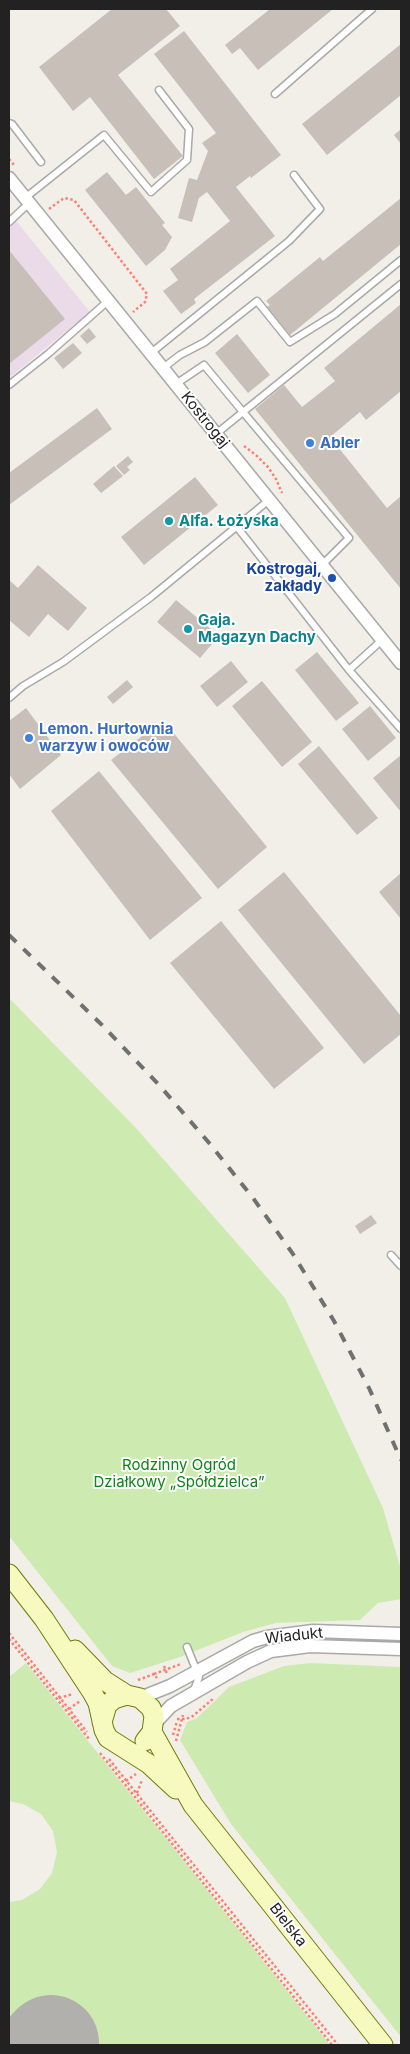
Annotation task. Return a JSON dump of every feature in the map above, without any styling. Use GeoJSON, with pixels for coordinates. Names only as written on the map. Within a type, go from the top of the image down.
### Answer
{"type":"FeatureCollection","features":[{"type":"Feature","properties":{"kind":"main road","name":"Bielska"},"geometry":{"type":"LineString","coordinates":[[10,1579],[44,1619],[105,1681],[134,1696],[151,1708],[153,1728],[193,1805]]}},
{"type":"Feature","properties":{"kind":"main road","name":"Bielska"},"geometry":{"type":"LineString","coordinates":[[44,1619],[98,1703],[104,1730],[108,1738],[149,1764],[193,1805],[383,2045]]}},
{"type":"Feature","properties":{"kind":"main road"},"geometry":{"type":"LineString","coordinates":[[102,1722],[108,1705],[114,1699],[134,1696]]}},
{"type":"Feature","properties":{"kind":"main road"},"geometry":{"type":"LineString","coordinates":[[123,1746],[132,1747],[140,1744],[153,1728]]}},
{"type":"Feature","properties":{"kind":"street","name":"Kostrogaj"},"geometry":{"type":"LineString","coordinates":[[9,178],[401,663]]}},
{"type":"Feature","properties":{"kind":"street","name":"Wiadukt"},"geometry":{"type":"LineString","coordinates":[[134,1696],[162,1689],[253,1641],[267,1637],[313,1632],[401,1634]]}},
{"type":"Feature","properties":{"kind":"street","name":"Wiadukt"},"geometry":{"type":"LineString","coordinates":[[153,1728],[172,1706],[254,1658],[271,1651],[310,1646],[401,1649]]}},
{"type":"Feature","properties":{"kind":"lane"},"geometry":{"type":"LineString","coordinates":[[275,94],[372,9]]}},
{"type":"Feature","properties":{"kind":"lane"},"geometry":{"type":"LineString","coordinates":[[9,222],[27,201],[104,135],[150,192],[187,160],[189,129],[159,90]]}},
{"type":"Feature","properties":{"kind":"lane"},"geometry":{"type":"LineString","coordinates":[[9,123],[12,124],[41,162]]}},
{"type":"Feature","properties":{"kind":"lane"},"geometry":{"type":"LineString","coordinates":[[151,353],[289,241],[320,209],[294,175]]}},
{"type":"Feature","properties":{"kind":"lane"},"geometry":{"type":"LineString","coordinates":[[163,368],[180,355],[204,342],[257,301],[290,342],[336,314],[401,260]]}},
{"type":"Feature","properties":{"kind":"lane"},"geometry":{"type":"LineString","coordinates":[[216,434],[401,284]]}},
{"type":"Feature","properties":{"kind":"lane"},"geometry":{"type":"LineString","coordinates":[[9,385],[48,354],[108,301]]}},
{"type":"Feature","properties":{"kind":"lane"},"geometry":{"type":"LineString","coordinates":[[176,384],[204,365],[349,538],[322,565]]}},
{"type":"Feature","properties":{"kind":"lane"},"geometry":{"type":"LineString","coordinates":[[9,698],[23,686],[63,662],[151,598],[269,500]]}},
{"type":"Feature","properties":{"kind":"lane"},"geometry":{"type":"LineString","coordinates":[[237,527],[350,670],[401,729]]}},
{"type":"Feature","properties":{"kind":"lane"},"geometry":{"type":"LineString","coordinates":[[350,670],[382,640]]}},
{"type":"Feature","properties":{"kind":"lane"},"geometry":{"type":"LineString","coordinates":[[391,1255],[401,1266]]}},
{"type":"Feature","properties":{"kind":"lane"},"geometry":{"type":"LineString","coordinates":[[187,1646],[197,1671],[198,1681],[193,1693]]}},
{"type":"Feature","properties":{"kind":"path"},"geometry":{"type":"LineString","coordinates":[[40,217],[64,198],[74,200],[146,294],[145,302],[124,320]]}},
{"type":"Feature","properties":{"kind":"path"},"geometry":{"type":"LineString","coordinates":[[260,462],[275,451]]}},
{"type":"Feature","properties":{"kind":"path"},"geometry":{"type":"LineString","coordinates":[[9,1633],[92,1738]]}},
{"type":"Feature","properties":{"kind":"path"},"geometry":{"type":"LineString","coordinates":[[9,1639],[93,1744]]}},
{"type":"Feature","properties":{"kind":"path"},"geometry":{"type":"LineString","coordinates":[[98,1745],[338,2045]]}},
{"type":"Feature","properties":{"kind":"path"},"geometry":{"type":"LineString","coordinates":[[99,1751],[332,2045]]}},
{"type":"Feature","properties":{"kind":"shaded area"},"geometry":{"type":"Polygon","coordinates":[[[9,212],[90,312],[9,378],[9,212]]]}},
{"type":"Feature","properties":{"kind":"green space","name":"Rodzinny Ogród Działkowy „Spółdzielca”"},"geometry":{"type":"Polygon","coordinates":[[[9,998],[136,1128],[285,1298],[383,1508],[401,1570],[401,1599],[378,1603],[360,1620],[276,1623],[243,1632],[180,1657],[130,1673],[112,1666],[9,1536],[9,998]]]}},
{"type":"Feature","properties":{"kind":"green space"},"geometry":{"type":"Polygon","coordinates":[[[26,1663],[330,2045],[9,2045],[9,1902],[22,1900],[40,1889],[52,1873],[57,1852],[53,1831],[41,1814],[23,1804],[9,1801],[9,1677],[26,1663]]]}},
{"type":"Feature","properties":{"kind":"green space"},"geometry":{"type":"Polygon","coordinates":[[[311,1663],[401,1667],[401,2037],[231,1824],[180,1740],[187,1722],[197,1718],[229,1687],[284,1666],[311,1663]]]}},
{"type":"Feature","properties":{"kind":"building"},"geometry":{"type":"Polygon","coordinates":[[[112,9],[166,9],[180,26],[118,75],[183,156],[154,179],[90,97],[73,111],[39,67],[112,9]]]}},
{"type":"Feature","properties":{"kind":"building"},"geometry":{"type":"Polygon","coordinates":[[[270,9],[333,9],[258,70],[240,48],[232,54],[225,45],[270,9]]]}},
{"type":"Feature","properties":{"kind":"building"},"geometry":{"type":"Polygon","coordinates":[[[184,31],[281,155],[236,187],[275,236],[194,299],[196,303],[181,314],[163,291],[178,280],[170,269],[230,221],[207,192],[199,198],[192,222],[178,218],[189,178],[197,180],[208,151],[202,143],[216,133],[154,54],[184,31]]]}},
{"type":"Feature","properties":{"kind":"building"},"geometry":{"type":"Polygon","coordinates":[[[401,44],[401,95],[327,155],[302,124],[401,44]]]}},
{"type":"Feature","properties":{"kind":"building"},"geometry":{"type":"Polygon","coordinates":[[[401,129],[401,144],[394,135],[401,129]]]}},
{"type":"Feature","properties":{"kind":"building"},"geometry":{"type":"Polygon","coordinates":[[[107,172],[126,195],[136,187],[165,223],[162,225],[172,237],[165,250],[146,266],[85,190],[107,172]]]}},
{"type":"Feature","properties":{"kind":"building"},"geometry":{"type":"Polygon","coordinates":[[[401,198],[401,244],[290,335],[267,307],[270,305],[266,301],[320,257],[323,261],[401,198]]]}},
{"type":"Feature","properties":{"kind":"building"},"geometry":{"type":"Polygon","coordinates":[[[9,250],[65,319],[9,364],[9,250]]]}},
{"type":"Feature","properties":{"kind":"building"},"geometry":{"type":"Polygon","coordinates":[[[401,304],[401,391],[366,420],[360,412],[330,437],[387,508],[401,496],[401,589],[255,409],[284,385],[302,407],[335,381],[324,368],[401,304]]]}},
{"type":"Feature","properties":{"kind":"building"},"geometry":{"type":"Polygon","coordinates":[[[89,328],[96,337],[87,344],[80,336],[89,328]]]}},
{"type":"Feature","properties":{"kind":"building"},"geometry":{"type":"Polygon","coordinates":[[[237,334],[270,375],[248,393],[215,353],[237,334]]]}},
{"type":"Feature","properties":{"kind":"building"},"geometry":{"type":"Polygon","coordinates":[[[73,343],[82,353],[63,369],[54,358],[73,343]]]}},
{"type":"Feature","properties":{"kind":"building"},"geometry":{"type":"Polygon","coordinates":[[[97,408],[112,429],[9,505],[9,473],[97,408]]]}},
{"type":"Feature","properties":{"kind":"building"},"geometry":{"type":"Polygon","coordinates":[[[128,456],[133,462],[127,467],[130,470],[124,475],[116,466],[128,456]]]}},
{"type":"Feature","properties":{"kind":"building"},"geometry":{"type":"Polygon","coordinates":[[[114,466],[123,476],[101,493],[93,484],[114,466]]]}},
{"type":"Feature","properties":{"kind":"building","name":"Alfa. Łożyska"},"geometry":{"type":"Polygon","coordinates":[[[195,477],[218,505],[144,565],[121,537],[195,477]]]}},
{"type":"Feature","properties":{"kind":"building"},"geometry":{"type":"Polygon","coordinates":[[[38,565],[87,608],[68,631],[48,614],[29,637],[9,620],[9,580],[18,588],[38,565]]]}},
{"type":"Feature","properties":{"kind":"building","name":"Gaja. Magazyn Dachy"},"geometry":{"type":"Polygon","coordinates":[[[176,600],[219,636],[200,658],[157,622],[176,600]]]}},
{"type":"Feature","properties":{"kind":"building"},"geometry":{"type":"Polygon","coordinates":[[[317,652],[359,703],[336,721],[295,670],[317,652]]]}},
{"type":"Feature","properties":{"kind":"building"},"geometry":{"type":"Polygon","coordinates":[[[231,661],[248,682],[217,707],[200,686],[231,661]]]}},
{"type":"Feature","properties":{"kind":"building"},"geometry":{"type":"Polygon","coordinates":[[[127,680],[133,687],[113,704],[107,697],[127,680]]]}},
{"type":"Feature","properties":{"kind":"building"},"geometry":{"type":"Polygon","coordinates":[[[262,681],[312,742],[282,767],[232,706],[262,681]]]}},
{"type":"Feature","properties":{"kind":"building"},"geometry":{"type":"Polygon","coordinates":[[[370,706],[396,738],[368,761],[342,729],[370,706]]]}},
{"type":"Feature","properties":{"kind":"building","name":"Lemon. Hurtownia warzyw i owoców"},"geometry":{"type":"Polygon","coordinates":[[[26,708],[61,755],[20,789],[9,774],[9,721],[26,708]]]}},
{"type":"Feature","properties":{"kind":"building"},"geometry":{"type":"Polygon","coordinates":[[[163,720],[267,847],[218,889],[111,760],[163,720]]]}},
{"type":"Feature","properties":{"kind":"building"},"geometry":{"type":"Polygon","coordinates":[[[319,746],[378,818],[357,835],[298,764],[319,746]]]}},
{"type":"Feature","properties":{"kind":"building"},"geometry":{"type":"Polygon","coordinates":[[[401,755],[401,812],[373,778],[401,755]]]}},
{"type":"Feature","properties":{"kind":"building"},"geometry":{"type":"Polygon","coordinates":[[[99,771],[202,898],[150,940],[51,811],[99,771]]]}},
{"type":"Feature","properties":{"kind":"building"},"geometry":{"type":"Polygon","coordinates":[[[284,872],[401,1016],[401,1034],[364,1064],[238,910],[284,872]]]}},
{"type":"Feature","properties":{"kind":"building"},"geometry":{"type":"Polygon","coordinates":[[[401,873],[401,919],[379,892],[401,873]]]}},
{"type":"Feature","properties":{"kind":"building"},"geometry":{"type":"Polygon","coordinates":[[[221,921],[324,1048],[274,1089],[170,963],[221,921]]]}},
{"type":"Feature","properties":{"kind":"building"},"geometry":{"type":"Polygon","coordinates":[[[371,1215],[377,1223],[360,1234],[355,1226],[371,1215]]]}},
{"type":"Feature","properties":{"kind":"railway"},"geometry":{"type":"LineString","coordinates":[[9,935],[102,1025],[160,1086],[253,1198],[293,1254],[334,1321],[369,1388],[401,1460]]}},
{"type":"Feature","properties":{"kind":"place","name":"Abler"},"geometry":{"type":"Point","coordinates":[310,443]}},
{"type":"Feature","properties":{"kind":"place","name":"Alfa. Łożyska"},"geometry":{"type":"Point","coordinates":[169,521]}},
{"type":"Feature","properties":{"kind":"place","name":"Kostrogaj, zakłady"},"geometry":{"type":"Point","coordinates":[332,578]}},
{"type":"Feature","properties":{"kind":"place","name":"Gaja. Magazyn Dachy"},"geometry":{"type":"Point","coordinates":[188,629]}},
{"type":"Feature","properties":{"kind":"place","name":"Lemon. Hurtownia warzyw i owoców"},"geometry":{"type":"Point","coordinates":[29,738]}}]}
